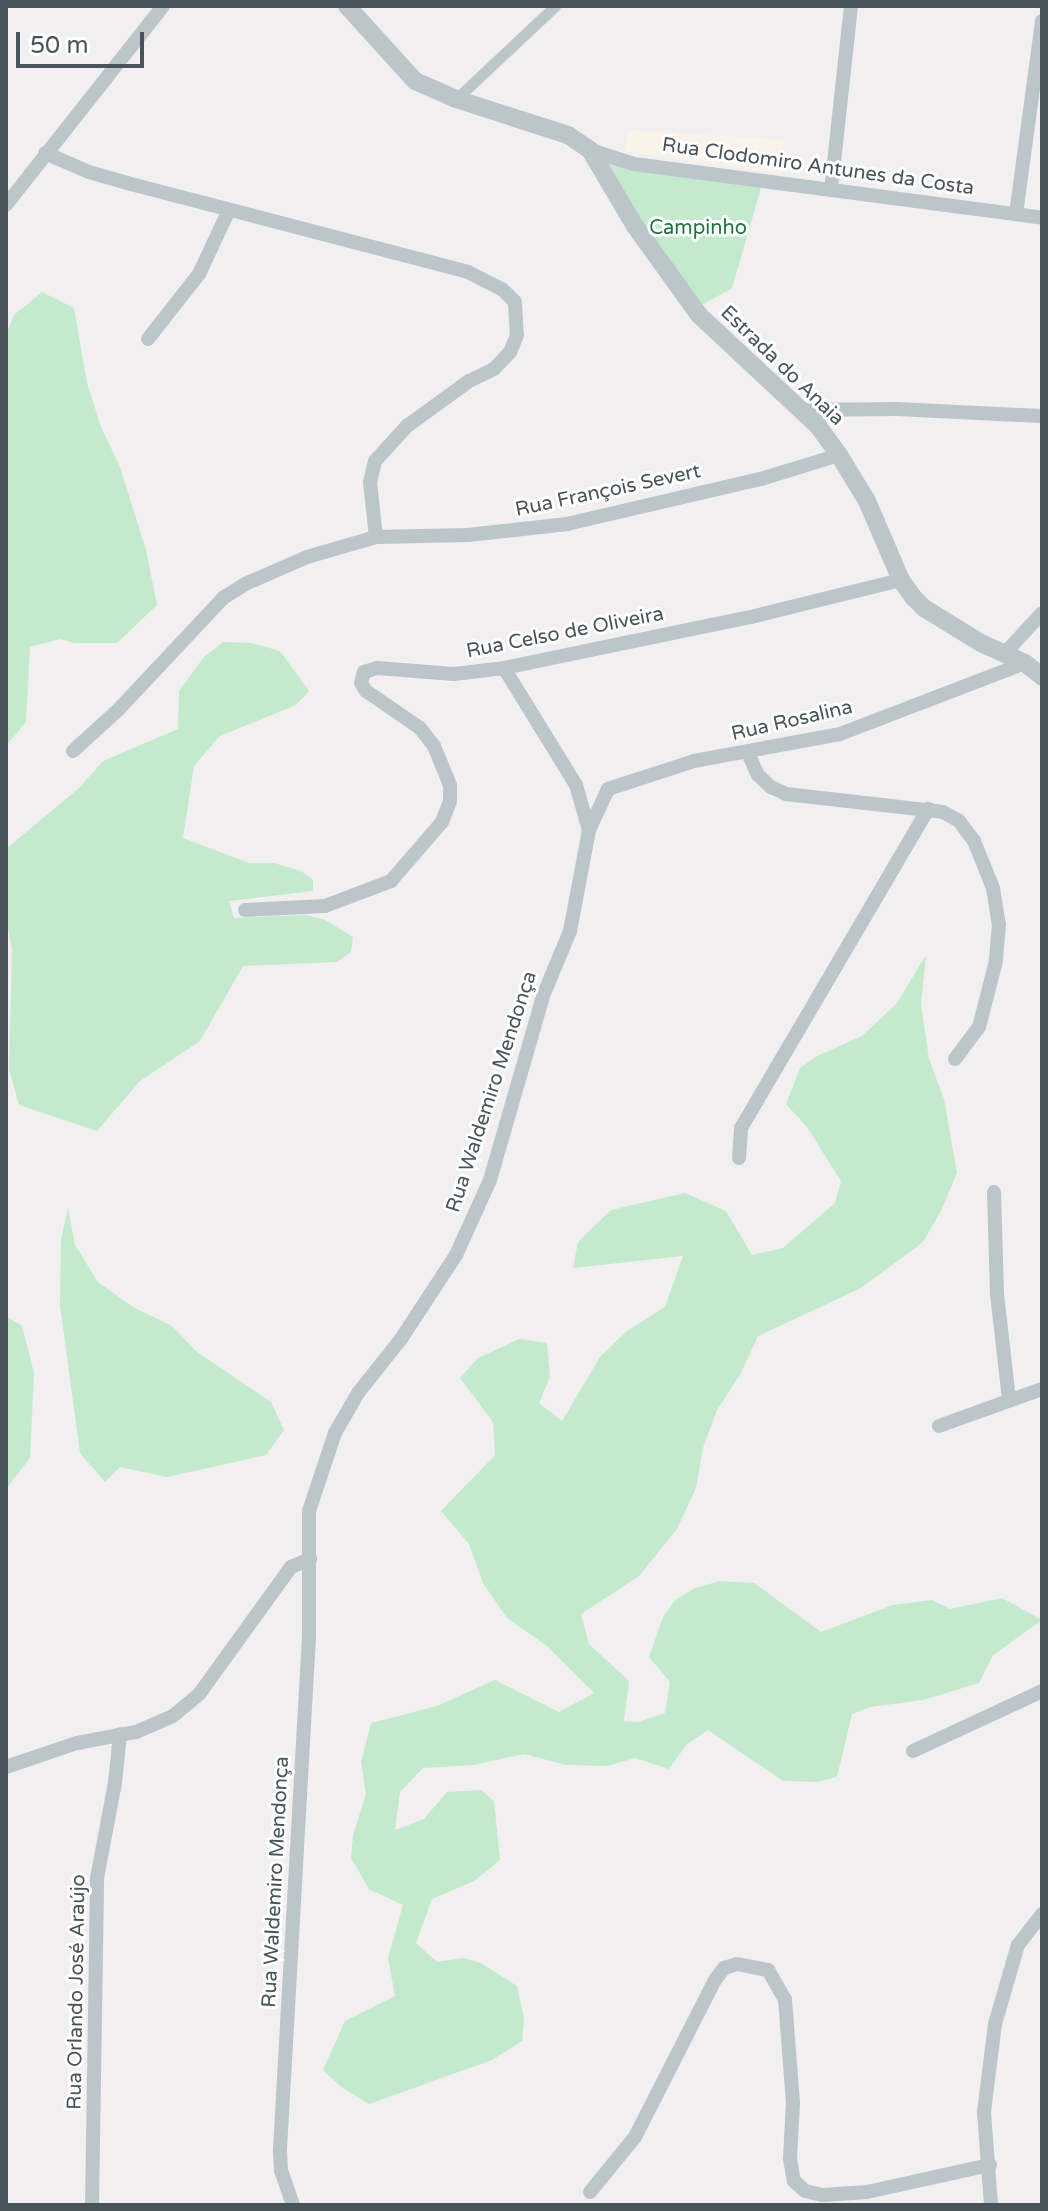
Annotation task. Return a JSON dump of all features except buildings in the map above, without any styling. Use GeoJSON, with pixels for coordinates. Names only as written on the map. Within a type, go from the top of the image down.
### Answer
{"type":"FeatureCollection","features":[{"type":"Feature","properties":{"kind":"street"},"geometry":{"type":"LineString","coordinates":[[6,205],[163,6]]}},
{"type":"Feature","properties":{"kind":"street"},"geometry":{"type":"LineString","coordinates":[[347,6],[405,73],[427,87],[568,135],[590,150]]}},
{"type":"Feature","properties":{"kind":"street"},"geometry":{"type":"LineString","coordinates":[[456,99],[555,6]]}},
{"type":"Feature","properties":{"kind":"street"},"geometry":{"type":"LineString","coordinates":[[831,190],[851,6]]}},
{"type":"Feature","properties":{"kind":"street"},"geometry":{"type":"LineString","coordinates":[[1016,214],[1042,21]]}},
{"type":"Feature","properties":{"kind":"street","name":"Rua Clodomiro Antunes da Costa"},"geometry":{"type":"LineString","coordinates":[[590,150],[634,164],[1042,218]]}},
{"type":"Feature","properties":{"kind":"street","name":"Estrada do Anaia"},"geometry":{"type":"LineString","coordinates":[[590,150],[635,226],[699,315],[801,410],[839,455],[867,501],[901,580],[924,608],[1025,663],[1042,677]]}},
{"type":"Feature","properties":{"kind":"street"},"geometry":{"type":"LineString","coordinates":[[45,153],[89,172],[468,272],[502,289],[515,302],[517,335],[510,352],[494,369],[469,381],[407,426],[375,461],[370,482],[376,537]]}},
{"type":"Feature","properties":{"kind":"street"},"geometry":{"type":"LineString","coordinates":[[148,339],[199,274],[229,210]]}},
{"type":"Feature","properties":{"kind":"street"},"geometry":{"type":"LineString","coordinates":[[801,410],[897,409],[1042,416]]}},
{"type":"Feature","properties":{"kind":"street","name":"Rua François Severt"},"geometry":{"type":"LineString","coordinates":[[73,751],[118,710],[223,598],[245,584],[307,557],[376,537],[468,535],[540,529],[761,479],[839,455]]}},
{"type":"Feature","properties":{"kind":"street","name":"Rua Celso de Oliveira"},"geometry":{"type":"LineString","coordinates":[[245,910],[325,906],[391,881],[442,822],[450,801],[450,785],[434,746],[420,728],[366,691],[361,683],[364,672],[377,668],[454,674],[504,668],[751,617],[901,580]]}},
{"type":"Feature","properties":{"kind":"street"},"geometry":{"type":"LineString","coordinates":[[1005,653],[1042,613]]}},
{"type":"Feature","properties":{"kind":"street","name":"Rua Rosalina"},"geometry":{"type":"LineString","coordinates":[[576,785],[597,792],[694,761],[840,734],[1025,663]]}},
{"type":"Feature","properties":{"kind":"street","name":"Rua Waldemiro Mendonça"},"geometry":{"type":"LineString","coordinates":[[293,2205],[281,2171],[280,2149],[282,2075],[289,2028],[290,1929],[302,1759],[309,1511],[335,1433],[358,1393],[401,1339],[456,1255],[490,1180],[543,996],[570,931],[589,830],[576,785],[504,668]]}},
{"type":"Feature","properties":{"kind":"street"},"geometry":{"type":"LineString","coordinates":[[748,753],[758,775],[771,787],[786,794],[928,809],[959,821],[974,841],[993,888],[999,924],[996,961],[979,1027],[955,1059]]}},
{"type":"Feature","properties":{"kind":"street"},"geometry":{"type":"LineString","coordinates":[[589,830],[608,789]]}},
{"type":"Feature","properties":{"kind":"street"},"geometry":{"type":"LineString","coordinates":[[739,1158],[741,1128],[928,809]]}},
{"type":"Feature","properties":{"kind":"street"},"geometry":{"type":"LineString","coordinates":[[994,1192],[997,1294],[1009,1399]]}},
{"type":"Feature","properties":{"kind":"street"},"geometry":{"type":"LineString","coordinates":[[939,1426],[1042,1389]]}},
{"type":"Feature","properties":{"kind":"street"},"geometry":{"type":"LineString","coordinates":[[6,1767],[173,1716],[200,1693],[291,1567],[310,1559]]}},
{"type":"Feature","properties":{"kind":"street"},"geometry":{"type":"LineString","coordinates":[[913,1751],[1042,1691]]}},
{"type":"Feature","properties":{"kind":"street","name":"Rua Orlando José Araújo"},"geometry":{"type":"LineString","coordinates":[[92,2205],[97,1878],[115,1783],[120,1734]]}},
{"type":"Feature","properties":{"kind":"street"},"geometry":{"type":"LineString","coordinates":[[991,2205],[984,2112],[995,2024],[1018,1945],[1042,1914]]}},
{"type":"Feature","properties":{"kind":"street"},"geometry":{"type":"LineString","coordinates":[[590,2192],[635,2137],[715,1980],[724,1968],[737,1964],[768,1970],[785,1999],[793,2102],[790,2159],[794,2181],[805,2191],[823,2195],[867,2192],[990,2165]]}},
{"type":"Feature","properties":{"kind":"shaded area"},"geometry":{"type":"Polygon","coordinates":[[[629,130],[784,140],[782,174],[624,151],[629,130]]]}},
{"type":"Feature","properties":{"kind":"green space","name":"Campinho"},"geometry":{"type":"Polygon","coordinates":[[[595,160],[761,188],[732,288],[695,309],[595,160]]]}},
{"type":"Feature","properties":{"kind":"green space"},"geometry":{"type":"Polygon","coordinates":[[[42,292],[74,308],[87,383],[101,427],[120,467],[146,550],[157,605],[117,643],[75,643],[60,639],[30,647],[26,722],[6,746],[6,335],[14,315],[42,292]]]}},
{"type":"Feature","properties":{"kind":"green space"},"geometry":{"type":"Polygon","coordinates":[[[223,642],[251,643],[280,651],[309,691],[296,705],[220,736],[194,766],[183,838],[249,863],[274,863],[301,871],[313,880],[313,891],[229,901],[234,918],[306,915],[325,920],[353,937],[351,952],[337,962],[243,966],[200,1041],[140,1081],[97,1131],[19,1105],[9,1069],[12,950],[6,917],[6,849],[79,788],[103,761],[178,729],[179,691],[204,657],[223,642]]]}},
{"type":"Feature","properties":{"kind":"green space"},"geometry":{"type":"Polygon","coordinates":[[[926,955],[921,1004],[929,1059],[944,1099],[957,1173],[941,1211],[923,1242],[861,1288],[758,1336],[740,1375],[717,1410],[703,1448],[696,1488],[677,1529],[639,1576],[581,1614],[589,1644],[629,1681],[624,1721],[638,1722],[665,1713],[670,1682],[649,1657],[663,1617],[675,1600],[695,1588],[720,1581],[754,1583],[821,1632],[893,1605],[932,1600],[950,1609],[1002,1598],[1042,1620],[993,1655],[979,1683],[923,1700],[870,1707],[852,1714],[837,1777],[818,1782],[783,1781],[708,1730],[687,1744],[669,1769],[635,1758],[607,1766],[566,1765],[524,1754],[473,1765],[423,1768],[400,1792],[395,1830],[424,1819],[447,1792],[481,1790],[494,1801],[500,1860],[474,1881],[432,1899],[416,1943],[437,1962],[463,1958],[481,1963],[517,1986],[524,2019],[522,2041],[492,2060],[369,2104],[341,2087],[323,2070],[345,2021],[395,1996],[388,1958],[403,1905],[369,1889],[351,1858],[353,1835],[366,1794],[361,1762],[371,1723],[437,1706],[495,1680],[559,1712],[594,1693],[547,1646],[507,1618],[483,1583],[469,1544],[441,1511],[495,1455],[493,1422],[460,1378],[478,1358],[519,1339],[547,1343],[550,1377],[539,1403],[562,1421],[600,1357],[627,1331],[665,1307],[683,1256],[573,1268],[578,1242],[611,1210],[685,1193],[726,1211],[752,1255],[783,1248],[835,1203],[841,1181],[807,1127],[786,1104],[800,1068],[817,1056],[862,1036],[897,1003],[926,955]]]}},
{"type":"Feature","properties":{"kind":"green space"},"geometry":{"type":"Polygon","coordinates":[[[68,1208],[75,1245],[98,1282],[133,1307],[172,1326],[197,1352],[271,1402],[284,1430],[266,1455],[167,1477],[120,1467],[105,1482],[80,1453],[60,1305],[61,1239],[68,1208]]]}},
{"type":"Feature","properties":{"kind":"green space"},"geometry":{"type":"Polygon","coordinates":[[[6,1316],[22,1326],[34,1373],[30,1458],[6,1489],[6,1316]]]}}]}
